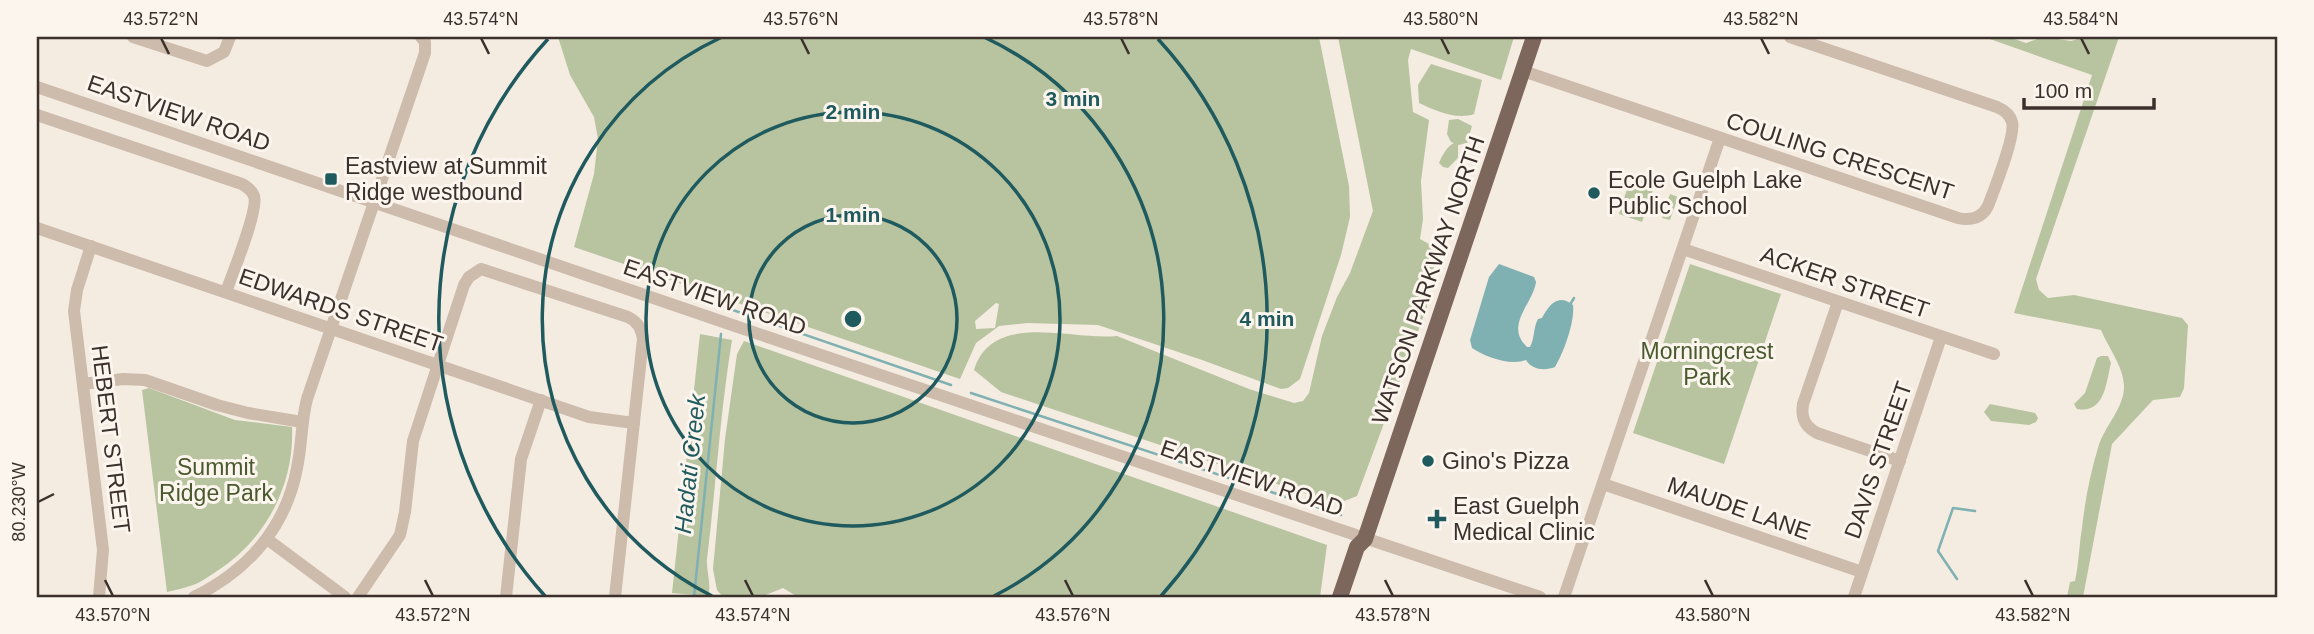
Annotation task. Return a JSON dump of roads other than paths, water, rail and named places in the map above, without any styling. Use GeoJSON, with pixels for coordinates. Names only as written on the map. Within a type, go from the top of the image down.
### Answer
{"type":"FeatureCollection","features":[{"type":"Feature","properties":{"kind":"main road","name":"WATSON PARKWAY NORTH"},"geometry":{"type":"LineString","coordinates":[[1351,597],[1367,551],[1365,539],[1534,37]]}},
{"type":"Feature","properties":{"kind":"main road","name":"WATSON PARKWAY NORTH"},"geometry":{"type":"LineString","coordinates":[[1340,597],[1356,547],[1365,539]]}},
{"type":"Feature","properties":{"kind":"street"},"geometry":{"type":"LineString","coordinates":[[133,37],[207,61],[224,52],[230,37]]}},
{"type":"Feature","properties":{"kind":"street"},"geometry":{"type":"LineString","coordinates":[[194,597],[240,569],[267,539],[292,489],[298,468],[302,422],[331,328],[425,53],[425,42],[421,37]]}},
{"type":"Feature","properties":{"kind":"street","name":"COULING CRESCENT"},"geometry":{"type":"LineString","coordinates":[[1523,71],[1964,219],[1974,219],[1986,210],[2013,130],[2007,112],[1790,37]]}},
{"type":"Feature","properties":{"kind":"street","name":"EASTVIEW ROAD"},"geometry":{"type":"LineString","coordinates":[[37,87],[1540,597]]}},
{"type":"Feature","properties":{"kind":"street"},"geometry":{"type":"LineString","coordinates":[[37,115],[250,189],[254,195],[254,211],[226,292]]}},
{"type":"Feature","properties":{"kind":"street"},"geometry":{"type":"LineString","coordinates":[[1564,597],[1720,138]]}},
{"type":"Feature","properties":{"kind":"street","name":"EDWARDS STREET"},"geometry":{"type":"LineString","coordinates":[[37,228],[589,417],[634,423]]}},
{"type":"Feature","properties":{"kind":"street","name":"HEBERT STREET"},"geometry":{"type":"LineString","coordinates":[[91,246],[77,290],[74,311],[103,550],[99,597]]}},
{"type":"Feature","properties":{"kind":"street","name":"ACKER STREET"},"geometry":{"type":"LineString","coordinates":[[1683,249],[1994,354]]}},
{"type":"Feature","properties":{"kind":"street"},"geometry":{"type":"LineString","coordinates":[[358,597],[400,535],[413,441],[464,285],[474,272],[487,270],[637,322],[643,339],[615,597]]}},
{"type":"Feature","properties":{"kind":"street"},"geometry":{"type":"LineString","coordinates":[[1838,302],[1803,404],[1802,418],[1817,433],[1900,461]]}},
{"type":"Feature","properties":{"kind":"street","name":"DAVIS STREET"},"geometry":{"type":"LineString","coordinates":[[1854,597],[1941,337]]}},
{"type":"Feature","properties":{"kind":"street"},"geometry":{"type":"LineString","coordinates":[[83,384],[123,379],[145,380],[217,405],[302,422]]}},
{"type":"Feature","properties":{"kind":"street"},"geometry":{"type":"LineString","coordinates":[[506,597],[521,459],[541,400]]}},
{"type":"Feature","properties":{"kind":"street","name":"MAUDE LANE"},"geometry":{"type":"LineString","coordinates":[[1603,484],[1862,572]]}},
{"type":"Feature","properties":{"kind":"street"},"geometry":{"type":"LineString","coordinates":[[267,539],[345,597]]}},
{"type":"Feature","properties":{"kind":"water"},"geometry":{"type":"Polygon","coordinates":[[[1499,264],[1534,277],[1536,282],[1519,323],[1518,331],[1527,347],[1532,344],[1538,319],[1542,318],[1554,302],[1563,300],[1573,305],[1568,336],[1555,367],[1539,369],[1526,360],[1498,360],[1472,348],[1470,340],[1489,277],[1499,264]]]}},
{"type":"Feature","properties":{"kind":"waterway"},"geometry":{"type":"LineString","coordinates":[[1571,303],[1574,298]]}},
{"type":"Feature","properties":{"kind":"waterway"},"geometry":{"type":"LineString","coordinates":[[727,308],[951,385]]}},
{"type":"Feature","properties":{"kind":"waterway","name":"Hadati Creek"},"geometry":{"type":"LineString","coordinates":[[694,597],[721,334]]}},
{"type":"Feature","properties":{"kind":"waterway"},"geometry":{"type":"LineString","coordinates":[[971,393],[1341,515]]}},
{"type":"Feature","properties":{"kind":"waterway"},"geometry":{"type":"LineString","coordinates":[[1957,579],[1938,551],[1953,508],[1975,511]]}},
{"type":"Feature","properties":{"kind":"place","name":"Eastview at Summit Ridge westbound"},"geometry":{"type":"Point","coordinates":[331,179]}},
{"type":"Feature","properties":{"kind":"place","name":"Ecole Guelph Lake Public School"},"geometry":{"type":"Point","coordinates":[1594,193]}},
{"type":"Feature","properties":{"kind":"place","name":"Gino's Pizza"},"geometry":{"type":"Point","coordinates":[1428,461]}},
{"type":"Feature","properties":{"kind":"place","name":"East Guelph Medical Clinic"},"geometry":{"type":"Point","coordinates":[1437,519]}},
{"type":"Feature","properties":{"kind":"park label","name":"Morningcrest Park"},"geometry":{"type":"Point","coordinates":[1707,364]}},
{"type":"Feature","properties":{"kind":"park label","name":"Summit Ridge Park"},"geometry":{"type":"Point","coordinates":[216,480]}}]}
